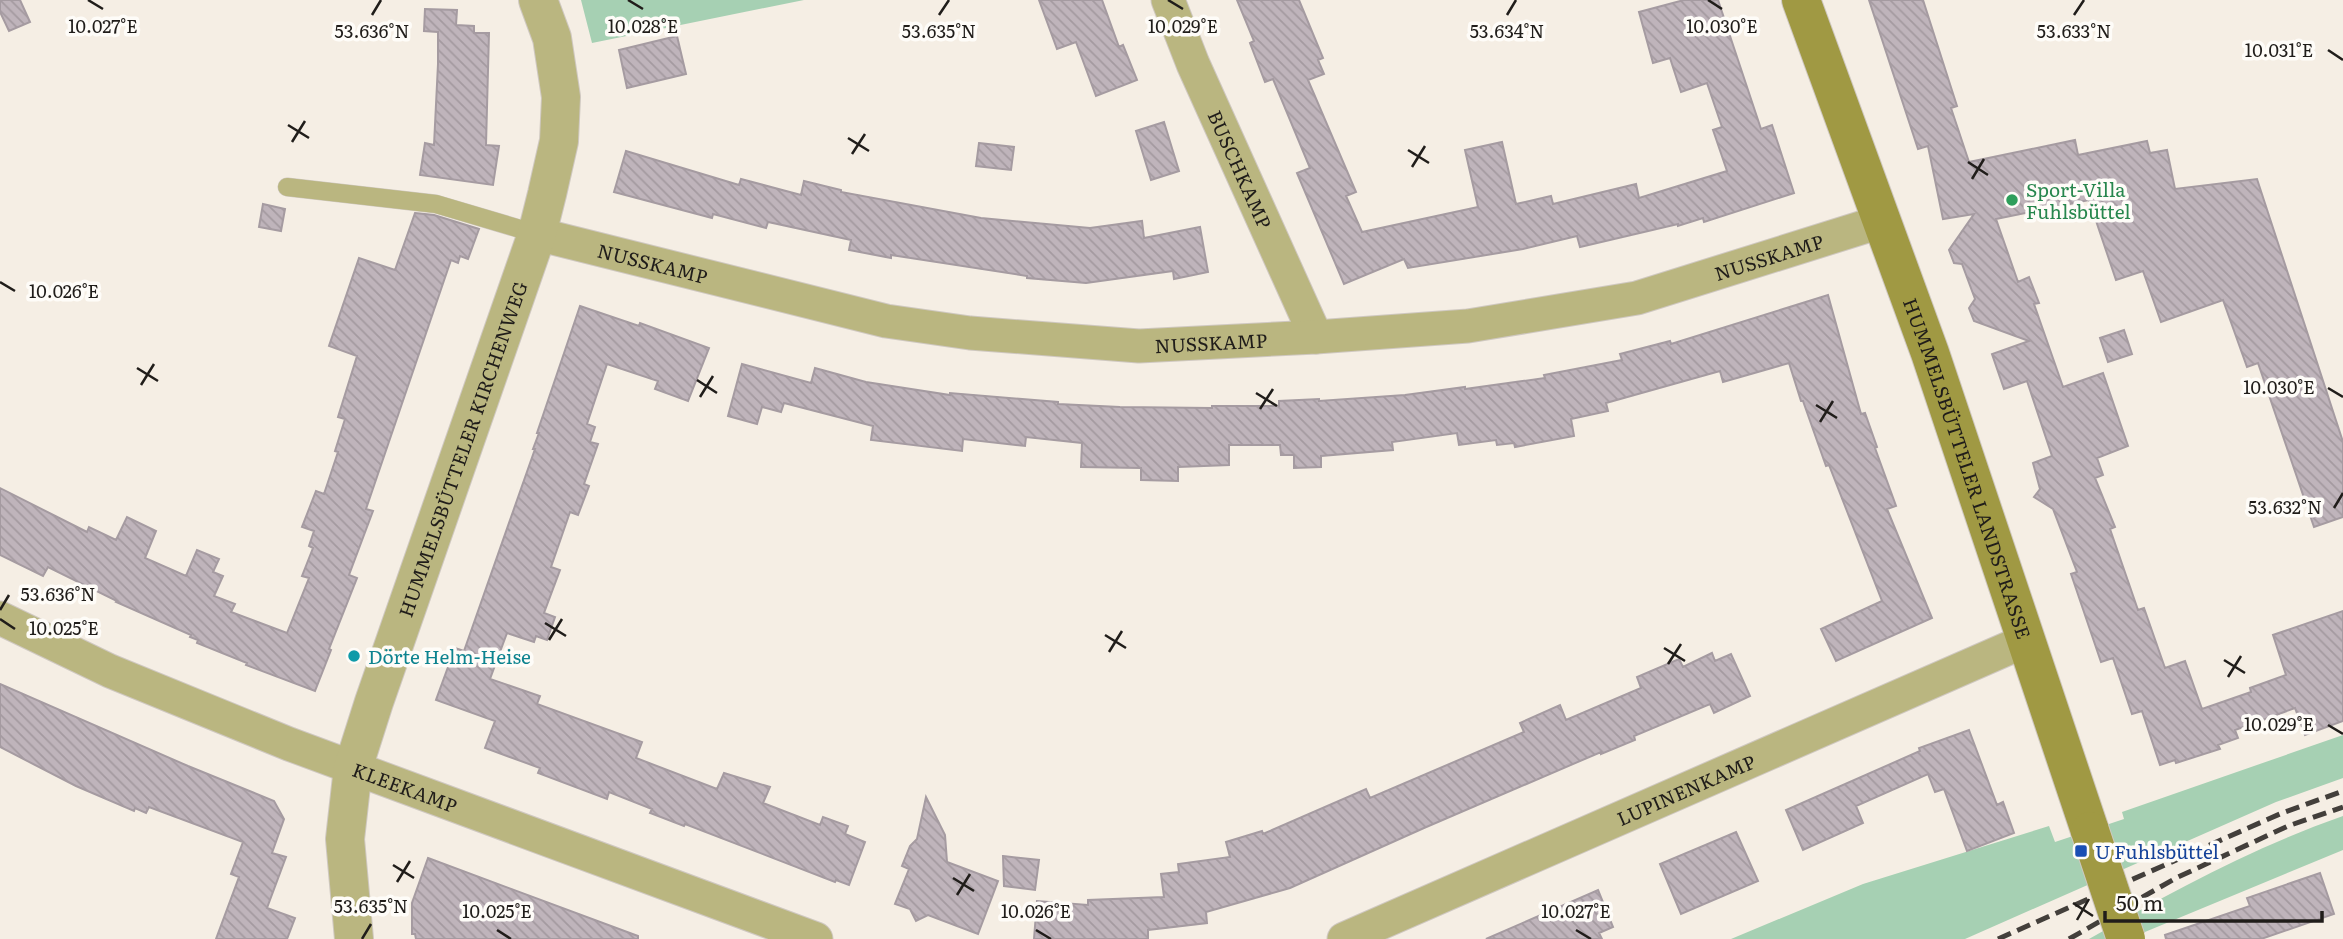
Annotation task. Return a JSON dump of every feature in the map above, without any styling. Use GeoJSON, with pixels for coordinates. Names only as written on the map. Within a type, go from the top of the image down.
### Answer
{"type":"FeatureCollection","features":[{"type":"Feature","properties":{"kind":"main road","name":"HUMMELSBÜTTELER LANDSTRASSE"},"geometry":{"type":"LineString","coordinates":[[1801,0],[1930,353],[2126,939]]}},
{"type":"Feature","properties":{"kind":"street","name":"HUMMELSBÜTTELER KIRCHENWEG"},"geometry":{"type":"LineString","coordinates":[[354,939],[345,839],[353,768],[537,234],[559,141],[561,97],[552,38],[538,0]]}},
{"type":"Feature","properties":{"kind":"street","name":"BUSCHKAMP"},"geometry":{"type":"LineString","coordinates":[[1168,0],[1193,64],[1316,337]]}},
{"type":"Feature","properties":{"kind":"street","name":"NUSSKAMP"},"geometry":{"type":"LineString","coordinates":[[537,234],[886,321],[958,331],[1139,346],[1468,326],[1637,298],[1883,221]]}},
{"type":"Feature","properties":{"kind":"street","name":"KLEEKAMP"},"geometry":{"type":"LineString","coordinates":[[0,618],[110,671],[353,768],[816,939]]}},
{"type":"Feature","properties":{"kind":"street","name":"LUPINENKAMP"},"geometry":{"type":"LineString","coordinates":[[1344,939],[2025,641]]}},
{"type":"Feature","properties":{"kind":"lane"},"geometry":{"type":"LineString","coordinates":[[287,187],[436,204],[537,234]]}},
{"type":"Feature","properties":{"kind":"green space"},"geometry":{"type":"Polygon","coordinates":[[[581,0],[804,0],[592,43],[581,0]]]}},
{"type":"Feature","properties":{"kind":"green space"},"geometry":{"type":"Polygon","coordinates":[[[2343,735],[2343,778],[2276,802],[1965,939],[1731,939],[1863,884],[2049,826],[2055,842],[2124,819],[2122,812],[2343,735]]]}},
{"type":"Feature","properties":{"kind":"green space"},"geometry":{"type":"Polygon","coordinates":[[[2343,816],[2343,850],[2128,939],[2089,939],[2213,872],[2277,842],[2343,816]]]}},
{"type":"Feature","properties":{"kind":"building"},"geometry":{"type":"Polygon","coordinates":[[[0,0],[20,0],[30,22],[9,31],[0,12],[0,0]]]}},
{"type":"Feature","properties":{"kind":"building"},"geometry":{"type":"Polygon","coordinates":[[[1039,0],[1102,0],[1119,47],[1123,45],[1137,80],[1096,96],[1076,42],[1057,49],[1039,0]]]}},
{"type":"Feature","properties":{"kind":"building"},"geometry":{"type":"Polygon","coordinates":[[[1237,0],[1299,0],[1323,58],[1318,60],[1324,74],[1308,80],[1356,192],[1346,196],[1362,232],[1478,207],[1465,150],[1502,142],[1516,204],[1551,196],[1553,204],[1636,184],[1639,198],[1727,171],[1713,130],[1722,127],[1707,83],[1681,92],[1670,58],[1653,63],[1639,12],[1684,0],[1718,0],[1761,129],[1772,125],[1794,193],[1704,222],[1703,218],[1580,247],[1577,236],[1523,249],[1408,268],[1404,259],[1344,284],[1297,173],[1310,168],[1273,79],[1265,82],[1250,43],[1254,41],[1237,0]]]}},
{"type":"Feature","properties":{"kind":"building"},"geometry":{"type":"Polygon","coordinates":[[[1869,0],[1923,0],[1957,106],[1951,108],[1969,162],[2075,140],[2078,155],[2147,141],[2150,153],[2167,150],[2175,189],[2257,179],[2343,442],[2343,517],[2314,527],[2258,363],[2247,367],[2223,300],[2161,322],[2143,271],[2116,280],[2089,200],[1996,219],[2018,282],[2029,277],[2039,303],[2034,304],[2063,387],[2103,373],[2128,446],[2097,458],[2103,475],[2095,478],[2115,527],[2110,529],[2138,610],[2144,608],[2165,668],[2185,661],[2202,709],[2251,692],[2250,688],[2286,675],[2273,635],[2343,611],[2343,721],[2305,735],[2295,708],[2235,730],[2238,738],[2218,745],[2220,749],[2176,763],[2175,760],[2160,765],[2142,711],[2132,714],[2113,658],[2101,662],[2071,574],[2077,572],[2053,509],[2034,497],[2040,489],[2033,463],[2052,456],[2027,381],[2004,389],[1992,354],[2029,341],[1974,321],[1969,308],[1975,299],[1962,264],[1954,263],[1949,250],[1974,214],[1943,219],[1928,146],[1918,149],[1869,0]]]}},
{"type":"Feature","properties":{"kind":"building"},"geometry":{"type":"Polygon","coordinates":[[[425,9],[457,10],[456,25],[474,26],[474,33],[489,33],[486,145],[499,146],[493,185],[420,175],[425,143],[434,145],[438,64],[438,32],[424,31],[425,9]]]}},
{"type":"Feature","properties":{"kind":"building"},"geometry":{"type":"Polygon","coordinates":[[[677,36],[686,74],[627,88],[619,50],[677,36]]]}},
{"type":"Feature","properties":{"kind":"building"},"geometry":{"type":"Polygon","coordinates":[[[1164,122],[1179,171],[1151,180],[1136,131],[1164,122]]]}},
{"type":"Feature","properties":{"kind":"building"},"geometry":{"type":"Polygon","coordinates":[[[979,143],[1014,147],[1011,170],[976,166],[979,143]]]}},
{"type":"Feature","properties":{"kind":"building"},"geometry":{"type":"Polygon","coordinates":[[[626,151],[739,185],[741,179],[801,195],[804,181],[841,192],[981,218],[1090,228],[1142,221],[1144,238],[1200,227],[1208,272],[1174,279],[1173,271],[1086,283],[1027,278],[849,250],[851,240],[768,222],[766,228],[713,214],[712,218],[614,192],[626,151]]]}},
{"type":"Feature","properties":{"kind":"building"},"geometry":{"type":"Polygon","coordinates":[[[263,204],[285,209],[281,231],[259,227],[263,204]]]}},
{"type":"Feature","properties":{"kind":"building"},"geometry":{"type":"Polygon","coordinates":[[[415,213],[434,215],[479,229],[468,259],[460,256],[458,263],[451,260],[366,509],[373,511],[349,575],[357,578],[315,691],[197,643],[198,640],[190,637],[191,635],[116,602],[48,567],[43,576],[0,555],[0,488],[87,532],[89,527],[116,540],[127,517],[156,531],[145,558],[186,576],[197,550],[219,559],[213,572],[223,576],[214,596],[235,604],[231,612],[287,633],[309,578],[302,576],[313,548],[309,546],[314,531],[302,527],[316,491],[324,494],[338,452],[335,451],[345,419],[338,417],[357,356],[329,346],[359,258],[395,270],[415,213]]]}},
{"type":"Feature","properties":{"kind":"building"},"geometry":{"type":"Polygon","coordinates":[[[1828,295],[1861,414],[1865,413],[1896,506],[1887,509],[1932,618],[1836,661],[1821,629],[1882,601],[1829,465],[1826,466],[1789,363],[1723,382],[1720,371],[1606,403],[1608,411],[1571,419],[1574,436],[1515,447],[1514,443],[1497,445],[1496,440],[1459,445],[1457,433],[1392,442],[1393,450],[1321,456],[1321,467],[1294,468],[1294,455],[1281,455],[1280,445],[1229,445],[1229,465],[1178,467],[1178,481],[1141,480],[1141,468],[1081,467],[1082,443],[1026,437],[1025,446],[963,439],[962,451],[871,440],[873,426],[784,403],[781,412],[762,407],[757,424],[728,416],[742,364],[811,383],[815,368],[866,382],[950,395],[1120,407],[1279,406],[1279,401],[1319,401],[1465,389],[1545,378],[1544,375],[1622,360],[1620,354],[1670,341],[1671,344],[1828,295]]]}},
{"type":"Feature","properties":{"kind":"building"},"geometry":{"type":"Polygon","coordinates":[[[580,306],[639,326],[640,323],[709,348],[688,401],[655,389],[658,381],[607,364],[587,424],[595,427],[590,442],[598,444],[584,484],[589,486],[578,515],[570,512],[551,567],[560,570],[544,613],[555,617],[547,640],[536,636],[534,642],[507,633],[490,679],[540,696],[537,704],[642,742],[636,758],[717,789],[724,773],[770,787],[763,803],[820,825],[823,817],[848,826],[845,834],[865,842],[849,885],[650,813],[652,809],[609,792],[607,799],[538,773],[540,768],[485,748],[495,721],[436,700],[455,648],[464,651],[535,449],[537,433],[580,306]]]}},
{"type":"Feature","properties":{"kind":"building"},"geometry":{"type":"Polygon","coordinates":[[[2124,330],[2132,354],[2108,362],[2100,338],[2124,330]]]}},
{"type":"Feature","properties":{"kind":"building"},"geometry":{"type":"Polygon","coordinates":[[[1712,653],[1715,661],[1731,654],[1750,696],[1714,713],[1710,704],[1634,736],[1635,740],[1601,752],[1290,888],[1206,912],[1207,923],[1148,930],[1148,939],[1034,939],[1037,901],[1088,905],[1088,900],[1164,897],[1161,874],[1179,872],[1178,864],[1230,857],[1226,842],[1262,831],[1263,834],[1366,789],[1370,798],[1524,732],[1520,723],[1560,705],[1566,720],[1641,688],[1637,677],[1679,659],[1683,667],[1712,653]]]}},
{"type":"Feature","properties":{"kind":"building"},"geometry":{"type":"Polygon","coordinates":[[[0,684],[274,801],[284,819],[272,853],[286,857],[267,908],[295,918],[287,939],[216,939],[239,877],[231,874],[243,842],[149,807],[146,813],[135,808],[134,811],[76,786],[0,747],[0,684]]]}},
{"type":"Feature","properties":{"kind":"building"},"geometry":{"type":"Polygon","coordinates":[[[1969,730],[1997,805],[2003,802],[2014,833],[1967,851],[1944,789],[1935,792],[1928,774],[1856,806],[1863,823],[1803,850],[1786,810],[1920,751],[1919,748],[1969,730]]]}},
{"type":"Feature","properties":{"kind":"building"},"geometry":{"type":"Polygon","coordinates":[[[926,797],[945,835],[947,862],[998,881],[978,934],[928,915],[916,921],[910,909],[895,904],[909,869],[902,866],[910,846],[917,839],[926,797]]]}},
{"type":"Feature","properties":{"kind":"building"},"geometry":{"type":"Polygon","coordinates":[[[1736,832],[1758,881],[1681,914],[1660,864],[1736,832]]]}},
{"type":"Feature","properties":{"kind":"building"},"geometry":{"type":"Polygon","coordinates":[[[1003,856],[1039,860],[1035,890],[1004,886],[1003,856]]]}},
{"type":"Feature","properties":{"kind":"building"},"geometry":{"type":"Polygon","coordinates":[[[428,858],[638,936],[638,939],[416,939],[415,934],[412,934],[412,903],[428,858]]]}},
{"type":"Feature","properties":{"kind":"building"},"geometry":{"type":"Polygon","coordinates":[[[2320,873],[2334,914],[2261,939],[2166,939],[2165,935],[2250,906],[2247,898],[2320,873]]]}},
{"type":"Feature","properties":{"kind":"building"},"geometry":{"type":"Polygon","coordinates":[[[1598,890],[1613,927],[1599,933],[1602,939],[1486,939],[1598,890]]]}},
{"type":"Feature","properties":{"kind":"railway"},"geometry":{"type":"LineString","coordinates":[[1998,939],[2282,813],[2343,791]]}},
{"type":"Feature","properties":{"kind":"railway"},"geometry":{"type":"LineString","coordinates":[[2069,939],[2176,878],[2288,826],[2343,807]]}},
{"type":"Feature","properties":{"kind":"place","name":"Sport-Villa Fuhlsbüttel"},"geometry":{"type":"Point","coordinates":[2012,200]}},
{"type":"Feature","properties":{"kind":"place","name":"Dörte Helm-Heise"},"geometry":{"type":"Point","coordinates":[354,656]}},
{"type":"Feature","properties":{"kind":"place","name":"U Fuhlsbüttel"},"geometry":{"type":"Point","coordinates":[2081,851]}}]}
